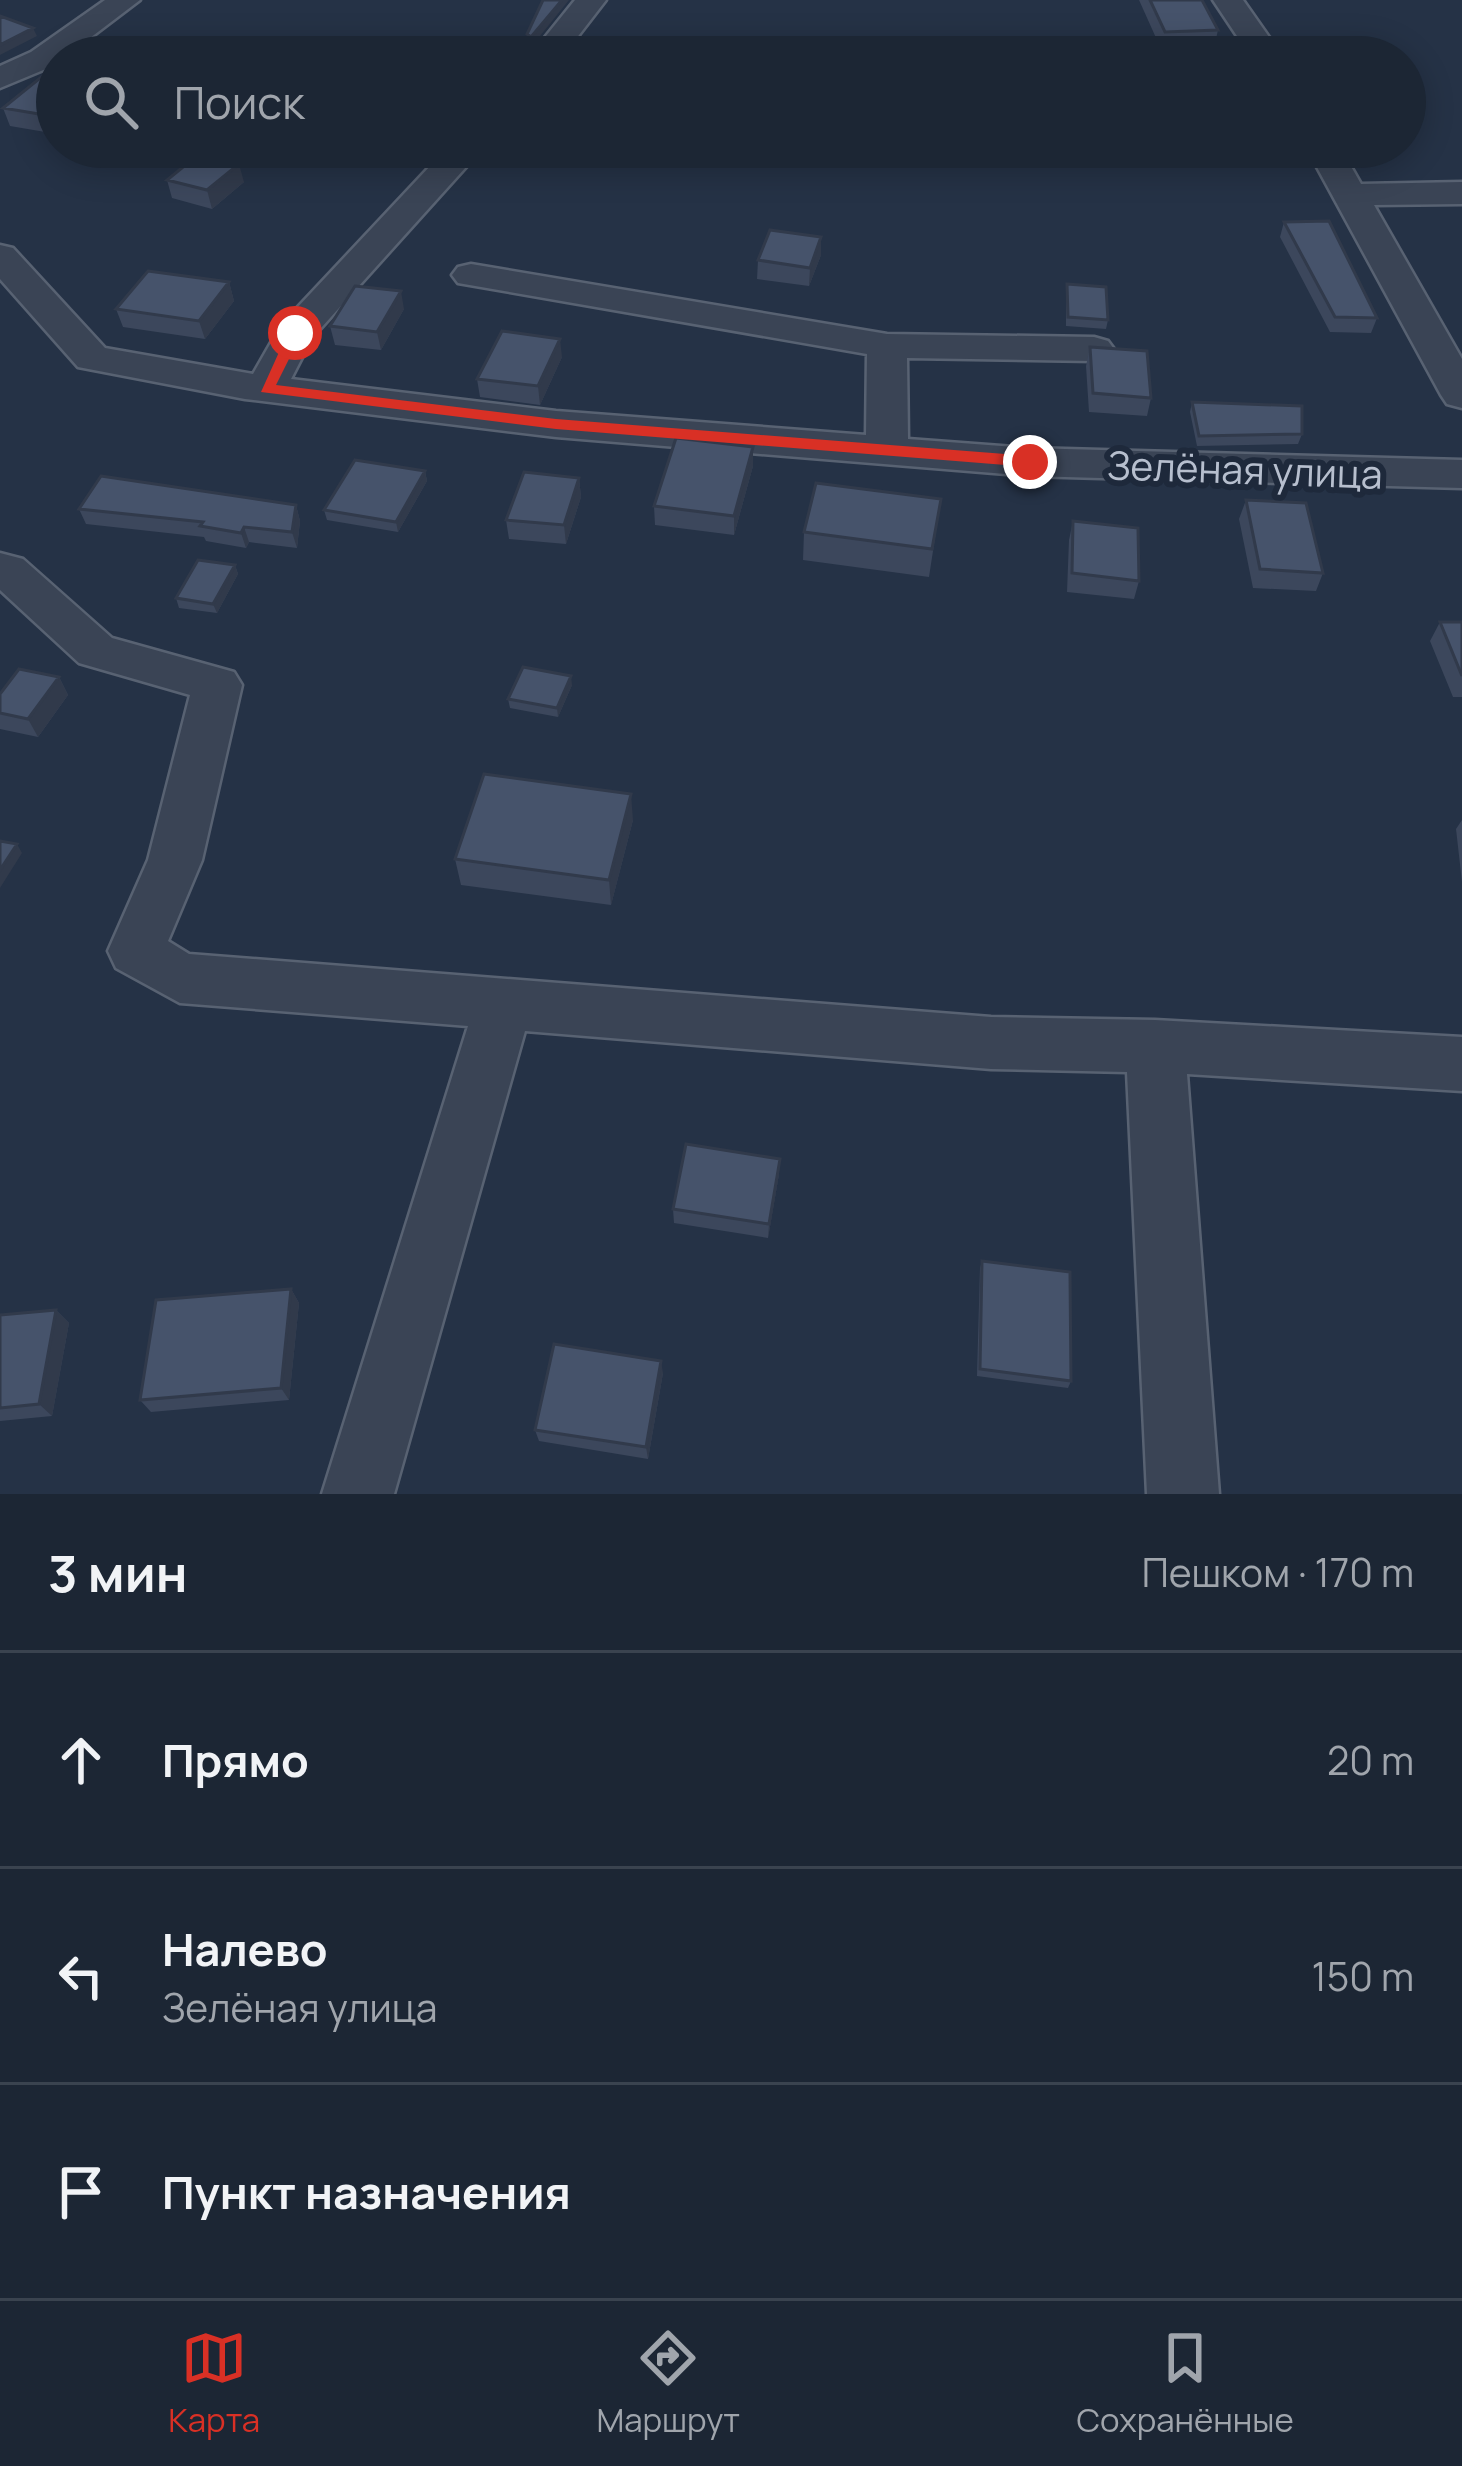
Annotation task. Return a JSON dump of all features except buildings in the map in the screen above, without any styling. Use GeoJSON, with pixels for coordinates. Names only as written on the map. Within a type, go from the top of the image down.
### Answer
{"type":"FeatureCollection","features":[{"type":"Feature","properties":{"kind":"street"},"geometry":{"type":"LineString","coordinates":[[74,36],[125,0]]}},
{"type":"Feature","properties":{"kind":"street"},"geometry":{"type":"LineString","coordinates":[[562,36],[591,0]]}},
{"type":"Feature","properties":{"kind":"street"},"geometry":{"type":"LineString","coordinates":[[1228,0],[1253,36]]}},
{"type":"Feature","properties":{"kind":"street"},"geometry":{"type":"LineString","coordinates":[[0,78],[36,62]]}},
{"type":"Feature","properties":{"kind":"street"},"geometry":{"type":"LineString","coordinates":[[266,388],[295,333],[448,168]]}},
{"type":"Feature","properties":{"kind":"street"},"geometry":{"type":"LineString","coordinates":[[1336,168],[1462,394]]}},
{"type":"Feature","properties":{"kind":"street"},"geometry":{"type":"LineString","coordinates":[[1353,195],[1462,193]]}},
{"type":"Feature","properties":{"kind":"street","name":"Зелёная улица"},"geometry":{"type":"LineString","coordinates":[[0,256],[92,358],[266,388],[556,424],[1100,465],[1462,474]]}},
{"type":"Feature","properties":{"kind":"street"},"geometry":{"type":"LineString","coordinates":[[472,275],[887,346],[1094,349]]}},
{"type":"Feature","properties":{"kind":"street"},"geometry":{"type":"LineString","coordinates":[[887,346],[887,449]]}},
{"type":"Feature","properties":{"kind":"street"},"geometry":{"type":"LineString","coordinates":[[0,569],[7,570],[96,650],[218,686],[175,860],[136,951],[180,977],[992,1043],[1155,1046],[1462,1064]]}},
{"type":"Feature","properties":{"kind":"street"},"geometry":{"type":"LineString","coordinates":[[358,1494],[504,1004]]}},
{"type":"Feature","properties":{"kind":"street"},"geometry":{"type":"LineString","coordinates":[[1155,1046],[1184,1494]]}},
{"type":"Feature","properties":{"kind":"route"},"geometry":{"type":"LineString","coordinates":[[295,333],[266,388],[556,424],[1030,462]]}}]}
